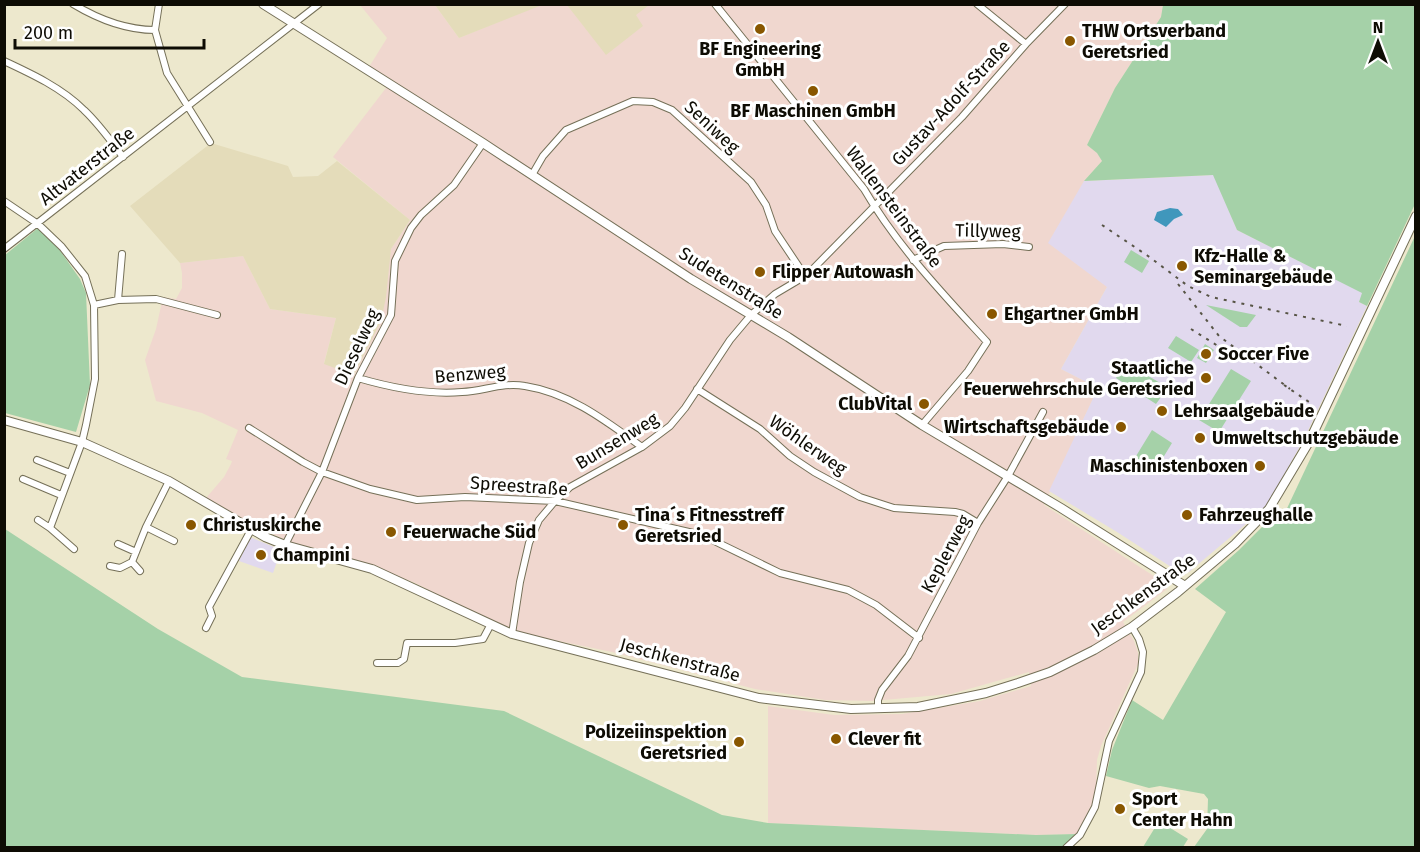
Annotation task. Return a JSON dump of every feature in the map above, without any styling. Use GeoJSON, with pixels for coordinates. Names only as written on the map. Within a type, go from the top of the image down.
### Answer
{"type":"FeatureCollection","features":[{"type":"Feature","properties":{"kind":"street"},"geometry":{"type":"LineString","coordinates":[[73,4],[127,28],[155,30]]}},
{"type":"Feature","properties":{"kind":"street"},"geometry":{"type":"LineString","coordinates":[[159,4],[155,30],[167,73],[210,142]]}},
{"type":"Feature","properties":{"kind":"street","name":"Sudetenstraße"},"geometry":{"type":"LineString","coordinates":[[263,4],[922,425],[1185,586]]}},
{"type":"Feature","properties":{"kind":"street","name":"Altvaterstraße"},"geometry":{"type":"LineString","coordinates":[[4,249],[319,4]]}},
{"type":"Feature","properties":{"kind":"street","name":"Wallensteinstraße"},"geometry":{"type":"LineString","coordinates":[[715,4],[864,189],[913,260],[987,342],[968,371],[922,425]]}},
{"type":"Feature","properties":{"kind":"street"},"geometry":{"type":"LineString","coordinates":[[977,4],[1026,44]]}},
{"type":"Feature","properties":{"kind":"street","name":"Gustav-Adolf-Straße"},"geometry":{"type":"LineString","coordinates":[[751,315],[775,294],[805,276],[875,207],[962,117],[1026,44],[1065,4]]}},
{"type":"Feature","properties":{"kind":"street"},"geometry":{"type":"LineString","coordinates":[[4,61],[46,82],[74,101],[96,122],[123,157]]}},
{"type":"Feature","properties":{"kind":"street","name":"Seniweg"},"geometry":{"type":"LineString","coordinates":[[532,175],[543,156],[566,130],[633,101],[653,102],[672,110],[751,182],[763,199],[775,231],[805,276]]}},
{"type":"Feature","properties":{"kind":"street","name":"Dieselweg"},"geometry":{"type":"LineString","coordinates":[[285,545],[322,472],[358,378],[391,315],[395,261],[411,228],[421,215],[454,185],[483,143]]}},
{"type":"Feature","properties":{"kind":"street"},"geometry":{"type":"LineString","coordinates":[[4,201],[38,224],[62,247],[85,276],[94,305],[95,379],[82,442],[50,528]]}},
{"type":"Feature","properties":{"kind":"street","name":"Jeschkenstraße"},"geometry":{"type":"LineString","coordinates":[[4,420],[82,442],[169,481],[251,530],[285,545],[372,569],[512,634],[750,696],[826,707],[878,709],[918,707],[978,695],[1018,683],[1050,672],[1094,650],[1132,627],[1235,544],[1269,509],[1291,475],[1309,442],[1416,216]]}},
{"type":"Feature","properties":{"kind":"street","name":"Tillyweg"},"geometry":{"type":"LineString","coordinates":[[913,260],[944,246],[1003,244],[1029,247]]}},
{"type":"Feature","properties":{"kind":"street"},"geometry":{"type":"LineString","coordinates":[[118,300],[122,254]]}},
{"type":"Feature","properties":{"kind":"street"},"geometry":{"type":"LineString","coordinates":[[94,305],[118,300],[156,298],[217,315]]}},
{"type":"Feature","properties":{"kind":"street","name":"Bunsenweg"},"geometry":{"type":"LineString","coordinates":[[512,634],[529,543],[539,520],[570,487],[591,473],[642,447],[678,418],[730,340],[751,315]]}},
{"type":"Feature","properties":{"kind":"street","name":"Benzweg"},"geometry":{"type":"LineString","coordinates":[[358,378],[385,386],[432,393],[465,392],[499,385],[524,386],[556,393],[606,420],[642,447]]}},
{"type":"Feature","properties":{"kind":"street","name":"Wöhlerweg"},"geometry":{"type":"LineString","coordinates":[[697,389],[760,429],[790,456],[814,472],[860,497],[894,508],[955,512],[978,522]]}},
{"type":"Feature","properties":{"kind":"street","name":"Keplerweg"},"geometry":{"type":"LineString","coordinates":[[878,709],[878,700],[882,690],[918,639],[978,522],[1008,476],[1043,412]]}},
{"type":"Feature","properties":{"kind":"street","name":"Spreestraße"},"geometry":{"type":"LineString","coordinates":[[249,428],[322,472],[370,489],[417,500],[465,497],[555,501],[702,535],[725,544],[780,573],[839,586],[876,605],[918,639]]}},
{"type":"Feature","properties":{"kind":"street"},"geometry":{"type":"LineString","coordinates":[[37,460],[70,473]]}},
{"type":"Feature","properties":{"kind":"street"},"geometry":{"type":"LineString","coordinates":[[23,478],[61,495]]}},
{"type":"Feature","properties":{"kind":"street"},"geometry":{"type":"LineString","coordinates":[[110,566],[120,568],[132,562],[146,527],[169,481]]}},
{"type":"Feature","properties":{"kind":"street"},"geometry":{"type":"LineString","coordinates":[[38,520],[74,549]]}},
{"type":"Feature","properties":{"kind":"street"},"geometry":{"type":"LineString","coordinates":[[146,527],[174,542]]}},
{"type":"Feature","properties":{"kind":"street"},"geometry":{"type":"LineString","coordinates":[[206,628],[212,616],[209,607],[251,530]]}},
{"type":"Feature","properties":{"kind":"street"},"geometry":{"type":"LineString","coordinates":[[118,544],[136,552]]}},
{"type":"Feature","properties":{"kind":"street"},"geometry":{"type":"LineString","coordinates":[[132,562],[140,571]]}},
{"type":"Feature","properties":{"kind":"street"},"geometry":{"type":"LineString","coordinates":[[377,663],[398,663],[404,658],[407,643],[455,643],[483,639],[491,624]]}},
{"type":"Feature","properties":{"kind":"street"},"geometry":{"type":"LineString","coordinates":[[1066,848],[1080,835],[1089,820],[1098,798],[1109,741],[1141,672],[1143,662],[1139,639],[1132,627]]}},
{"type":"Feature","properties":{"kind":"shaded area"},"geometry":{"type":"Polygon","coordinates":[[[542,4],[1163,5],[1161,17],[1115,88],[1087,145],[1098,153],[1102,161],[1084,181],[1107,287],[1061,369],[1098,388],[1044,505],[1163,582],[1167,589],[1123,622],[1134,641],[1138,653],[1138,664],[1101,746],[1097,760],[1096,789],[1092,804],[1077,834],[1036,835],[768,823],[768,706],[834,715],[902,714],[980,701],[1031,686],[1029,672],[951,694],[872,701],[825,700],[755,689],[612,652],[510,631],[413,582],[330,552],[293,543],[259,528],[206,498],[224,477],[231,464],[232,461],[226,459],[238,430],[202,413],[156,401],[145,360],[156,329],[163,297],[176,299],[182,288],[180,263],[243,256],[270,309],[336,318],[324,363],[354,374],[388,269],[391,249],[410,220],[333,157],[386,88],[394,81],[369,67],[387,38],[360,5],[435,5],[459,38],[542,4]]]}},
{"type":"Feature","properties":{"kind":"shaded area"},"geometry":{"type":"Polygon","coordinates":[[[435,5],[542,5],[459,38],[435,5]]]}},
{"type":"Feature","properties":{"kind":"shaded area"},"geometry":{"type":"Polygon","coordinates":[[[567,5],[649,5],[636,15],[643,26],[606,55],[567,5]]]}},
{"type":"Feature","properties":{"kind":"shaded area"},"geometry":{"type":"Polygon","coordinates":[[[211,143],[288,166],[293,177],[318,176],[337,161],[410,220],[391,249],[381,321],[354,375],[324,364],[336,318],[270,309],[243,256],[180,263],[130,206],[211,143]]]}},
{"type":"Feature","properties":{"kind":"shaded area","name":"Staatliche Feuerwehrschule Geretsried"},"geometry":{"type":"Polygon","coordinates":[[[1214,175],[1237,230],[1363,293],[1359,302],[1367,306],[1304,439],[1266,507],[1189,572],[1182,574],[1049,491],[1098,388],[1061,369],[1107,287],[1048,243],[1084,181],[1214,175]]]}},
{"type":"Feature","properties":{"kind":"shaded area","name":"Champini"},"geometry":{"type":"Polygon","coordinates":[[[250,537],[281,550],[273,573],[239,561],[250,537]]]}},
{"type":"Feature","properties":{"kind":"green space"},"geometry":{"type":"Polygon","coordinates":[[[1163,5],[1415,5],[1415,204],[1367,306],[1359,302],[1362,293],[1237,230],[1213,175],[1084,181],[1102,161],[1097,153],[1087,145],[1115,88],[1161,17],[1163,5]]]}},
{"type":"Feature","properties":{"kind":"green space"},"geometry":{"type":"Polygon","coordinates":[[[38,228],[59,249],[80,279],[86,293],[90,385],[76,432],[5,413],[5,255],[38,228]]]}},
{"type":"Feature","properties":{"kind":"green space"},"geometry":{"type":"Polygon","coordinates":[[[1415,236],[1415,847],[1194,847],[1207,829],[1208,799],[1204,794],[1160,786],[1149,788],[1106,776],[1112,750],[1132,700],[1163,720],[1226,612],[1195,589],[1275,514],[1282,519],[1415,236]]]}},
{"type":"Feature","properties":{"kind":"green space"},"geometry":{"type":"Polygon","coordinates":[[[1131,250],[1149,261],[1142,273],[1124,262],[1131,250]]]}},
{"type":"Feature","properties":{"kind":"green space"},"geometry":{"type":"Polygon","coordinates":[[[1206,305],[1256,315],[1247,327],[1240,327],[1206,305]]]}},
{"type":"Feature","properties":{"kind":"green space"},"geometry":{"type":"Polygon","coordinates":[[[1176,336],[1199,350],[1191,362],[1168,348],[1176,336]]]}},
{"type":"Feature","properties":{"kind":"green space","name":"Soccer Five"},"geometry":{"type":"Polygon","coordinates":[[[1205,344],[1214,350],[1206,363],[1197,358],[1205,344]]]}},
{"type":"Feature","properties":{"kind":"green space"},"geometry":{"type":"Polygon","coordinates":[[[1128,364],[1172,390],[1168,396],[1164,393],[1156,404],[1116,378],[1122,367],[1128,364]]]}},
{"type":"Feature","properties":{"kind":"green space"},"geometry":{"type":"Polygon","coordinates":[[[1231,369],[1251,381],[1219,432],[1199,420],[1231,369]]]}},
{"type":"Feature","properties":{"kind":"green space"},"geometry":{"type":"Polygon","coordinates":[[[1152,430],[1172,443],[1158,466],[1149,470],[1133,461],[1152,430]]]}},
{"type":"Feature","properties":{"kind":"green space"},"geometry":{"type":"Polygon","coordinates":[[[5,529],[158,629],[242,677],[504,711],[722,815],[768,823],[1036,835],[1077,834],[1062,848],[5,847],[5,529]]]}},
{"type":"Feature","properties":{"kind":"green space"},"geometry":{"type":"Polygon","coordinates":[[[1159,821],[1188,839],[1183,847],[1143,847],[1159,821]]]}},
{"type":"Feature","properties":{"kind":"water"},"geometry":{"type":"Polygon","coordinates":[[[1170,208],[1178,209],[1183,215],[1174,219],[1166,227],[1154,220],[1157,212],[1170,208]]]}},
{"type":"Feature","properties":{"kind":"railway"},"geometry":{"type":"LineString","coordinates":[[1102,225],[1188,286],[1211,297],[1347,326]]}},
{"type":"Feature","properties":{"kind":"railway"},"geometry":{"type":"LineString","coordinates":[[1178,284],[1219,336],[1290,389]]}},
{"type":"Feature","properties":{"kind":"railway"},"geometry":{"type":"LineString","coordinates":[[1191,329],[1229,353]]}},
{"type":"Feature","properties":{"kind":"railway"},"geometry":{"type":"LineString","coordinates":[[1284,385],[1309,402]]}},
{"type":"Feature","properties":{"kind":"place","name":"BF Engineering GmbH"},"geometry":{"type":"Point","coordinates":[760,29]}},
{"type":"Feature","properties":{"kind":"place","name":"THW Ortsverband Geretsried"},"geometry":{"type":"Point","coordinates":[1070,41]}},
{"type":"Feature","properties":{"kind":"place","name":"BF Maschinen GmbH"},"geometry":{"type":"Point","coordinates":[813,91]}},
{"type":"Feature","properties":{"kind":"place","name":"Kfz-Halle & Seminargebäude"},"geometry":{"type":"Point","coordinates":[1182,266]}},
{"type":"Feature","properties":{"kind":"place","name":"Flipper Autowash"},"geometry":{"type":"Point","coordinates":[760,272]}},
{"type":"Feature","properties":{"kind":"place","name":"Ehgartner GmbH"},"geometry":{"type":"Point","coordinates":[992,314]}},
{"type":"Feature","properties":{"kind":"place","name":"Soccer Five"},"geometry":{"type":"Point","coordinates":[1206,354]}},
{"type":"Feature","properties":{"kind":"place","name":"Staatliche Feuerwehrschule Geretsried"},"geometry":{"type":"Point","coordinates":[1206,378]}},
{"type":"Feature","properties":{"kind":"place","name":"ClubVital"},"geometry":{"type":"Point","coordinates":[924,404]}},
{"type":"Feature","properties":{"kind":"place","name":"Lehrsaalgebäude"},"geometry":{"type":"Point","coordinates":[1162,411]}},
{"type":"Feature","properties":{"kind":"place","name":"Wirtschaftsgebäude"},"geometry":{"type":"Point","coordinates":[1121,427]}},
{"type":"Feature","properties":{"kind":"place","name":"Umweltschutzgebäude"},"geometry":{"type":"Point","coordinates":[1200,438]}},
{"type":"Feature","properties":{"kind":"place","name":"Maschinistenboxen"},"geometry":{"type":"Point","coordinates":[1260,466]}},
{"type":"Feature","properties":{"kind":"place","name":"Fahrzeughalle"},"geometry":{"type":"Point","coordinates":[1187,515]}},
{"type":"Feature","properties":{"kind":"place","name":"Christuskirche"},"geometry":{"type":"Point","coordinates":[191,525]}},
{"type":"Feature","properties":{"kind":"place","name":"Tina´s Fitnesstreff Geretsried"},"geometry":{"type":"Point","coordinates":[623,525]}},
{"type":"Feature","properties":{"kind":"place","name":"Feuerwache Süd"},"geometry":{"type":"Point","coordinates":[391,532]}},
{"type":"Feature","properties":{"kind":"place","name":"Champini"},"geometry":{"type":"Point","coordinates":[261,555]}},
{"type":"Feature","properties":{"kind":"place","name":"Clever fit"},"geometry":{"type":"Point","coordinates":[836,739]}},
{"type":"Feature","properties":{"kind":"place","name":"Polizeiinspektion Geretsried"},"geometry":{"type":"Point","coordinates":[739,742]}},
{"type":"Feature","properties":{"kind":"place","name":"Sport Center Hahn"},"geometry":{"type":"Point","coordinates":[1120,809]}}]}
